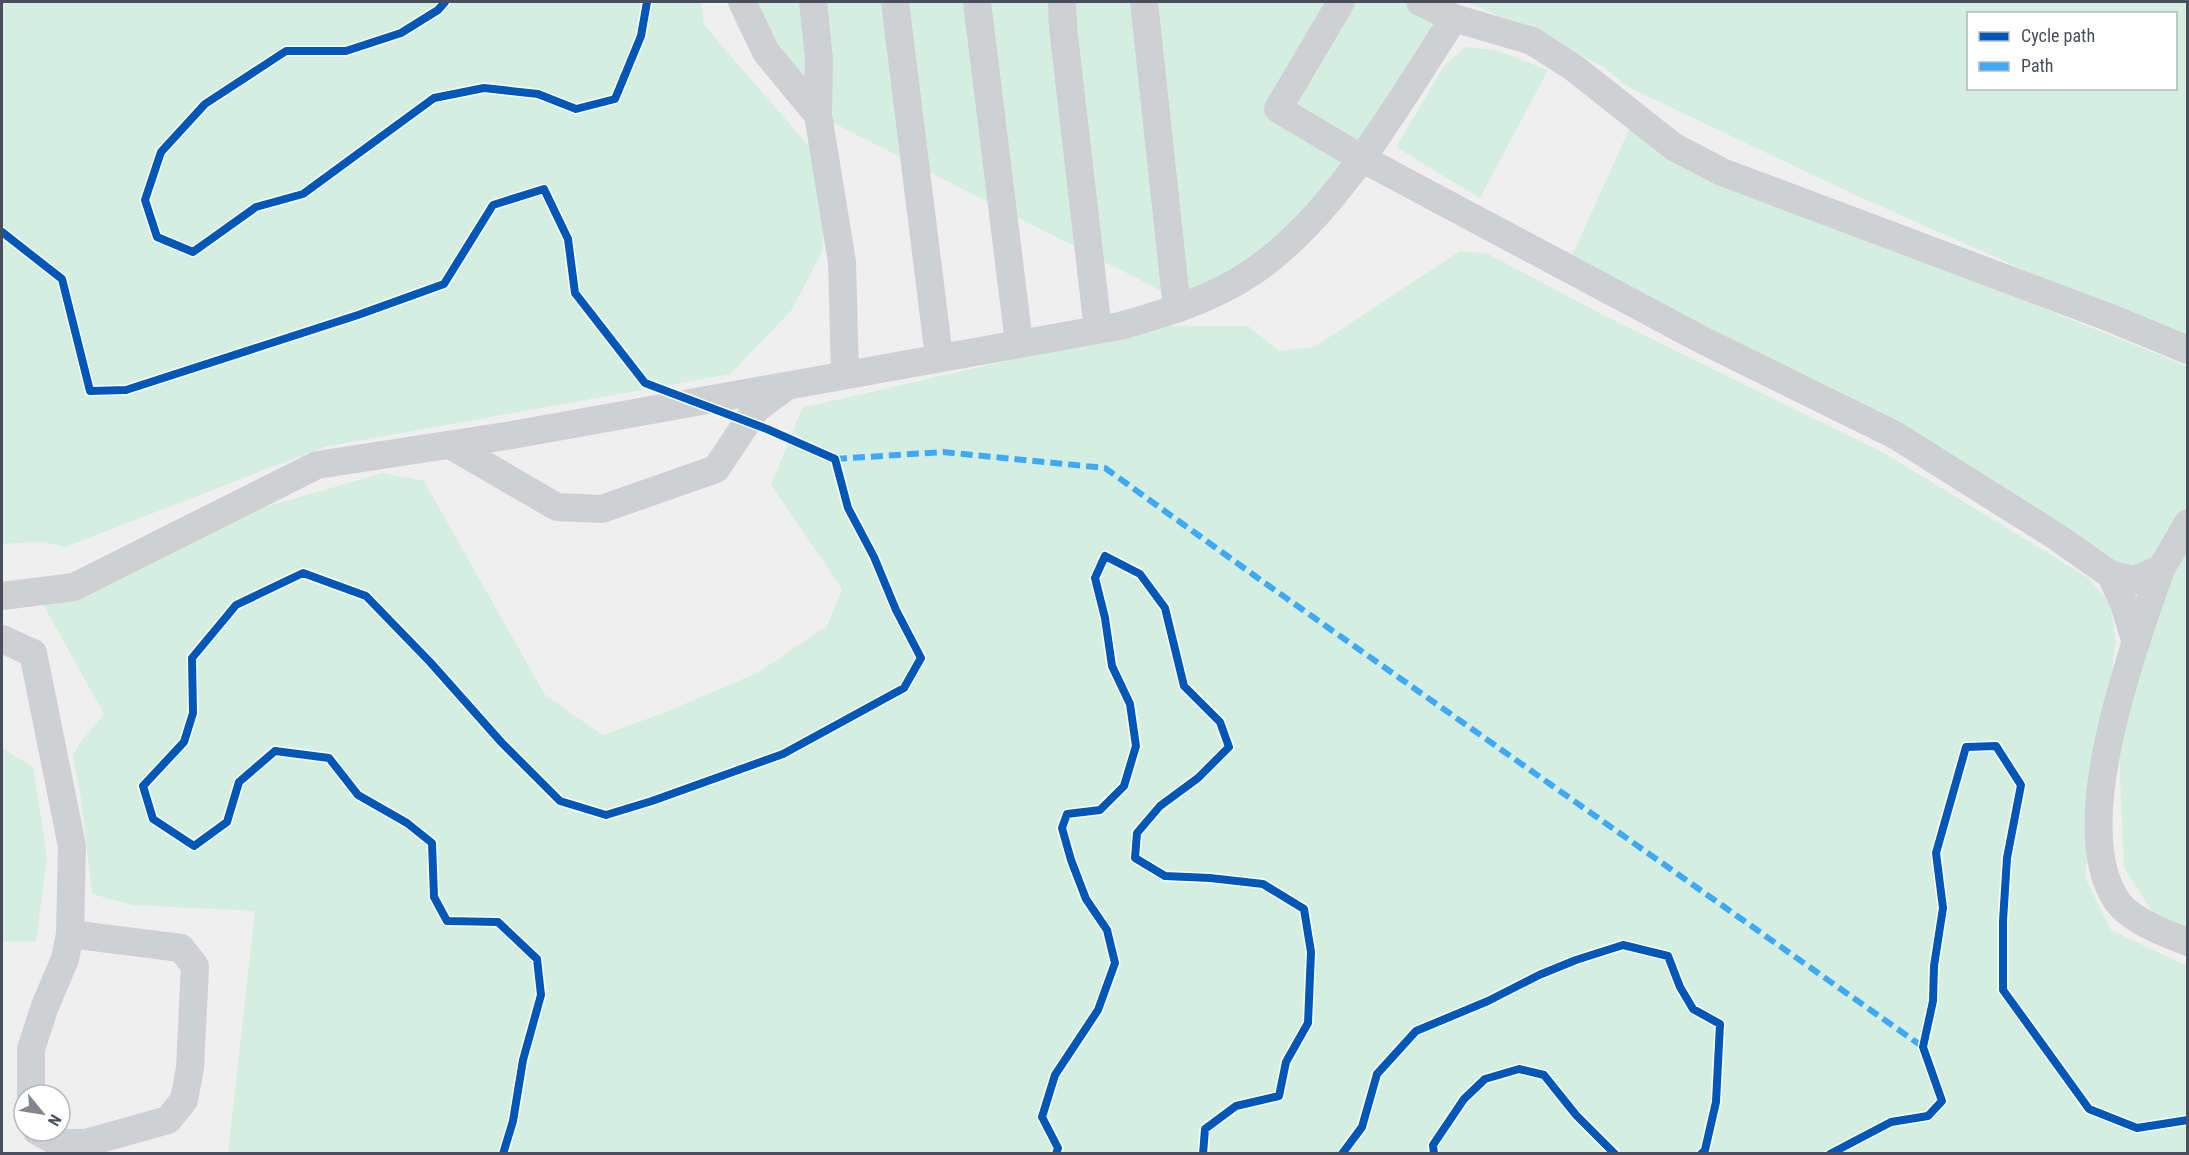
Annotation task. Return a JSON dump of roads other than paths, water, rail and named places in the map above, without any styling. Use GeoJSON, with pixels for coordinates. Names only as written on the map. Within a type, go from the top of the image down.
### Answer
{"type":"FeatureCollection","features":[{"type":"Feature","properties":{"kind":"lane"},"geometry":{"type":"LineString","coordinates":[[742,2],[766,52],[818,116]]}},
{"type":"Feature","properties":{"kind":"lane"},"geometry":{"type":"LineString","coordinates":[[813,2],[819,59],[818,116],[842,262],[845,375]]}},
{"type":"Feature","properties":{"kind":"lane"},"geometry":{"type":"LineString","coordinates":[[895,2],[939,357]]}},
{"type":"Feature","properties":{"kind":"lane"},"geometry":{"type":"LineString","coordinates":[[976,2],[1019,343]]}},
{"type":"Feature","properties":{"kind":"lane"},"geometry":{"type":"LineString","coordinates":[[1062,2],[1098,330]]}},
{"type":"Feature","properties":{"kind":"lane"},"geometry":{"type":"LineString","coordinates":[[1144,2],[1177,309]]}},
{"type":"Feature","properties":{"kind":"lane"},"geometry":{"type":"LineString","coordinates":[[1341,2],[1278,109],[1361,158],[1704,341],[1895,435],[2057,537],[2111,575],[2135,580],[2161,569]]}},
{"type":"Feature","properties":{"kind":"lane"},"geometry":{"type":"LineString","coordinates":[[1420,2],[1454,18],[1532,41],[1583,74],[1674,147],[1722,172],[2108,317],[2187,350]]}},
{"type":"Feature","properties":{"kind":"lane"},"geometry":{"type":"LineString","coordinates":[[2,596],[74,587],[317,465],[450,445],[1120,326],[1190,305],[1250,273],[1287,244],[1342,185],[1454,18]]}},
{"type":"Feature","properties":{"kind":"lane"},"geometry":{"type":"LineString","coordinates":[[450,445],[556,507],[602,509],[716,469],[756,409],[787,386]]}},
{"type":"Feature","properties":{"kind":"lane"},"geometry":{"type":"LineString","coordinates":[[2187,523],[2161,569],[2111,729],[2100,790],[2099,839],[2104,872],[2117,902],[2136,918],[2187,942]]}},
{"type":"Feature","properties":{"kind":"lane"},"geometry":{"type":"LineString","coordinates":[[2111,575],[2124,604],[2136,643]]}},
{"type":"Feature","properties":{"kind":"lane"},"geometry":{"type":"LineString","coordinates":[[2,639],[33,653],[72,846],[70,934],[65,959],[45,1006],[32,1049],[31,1083]]}},
{"type":"Feature","properties":{"kind":"lane"},"geometry":{"type":"LineString","coordinates":[[70,934],[181,948],[195,966],[190,1068],[184,1100],[168,1120],[86,1143],[72,1143]]}}]}
